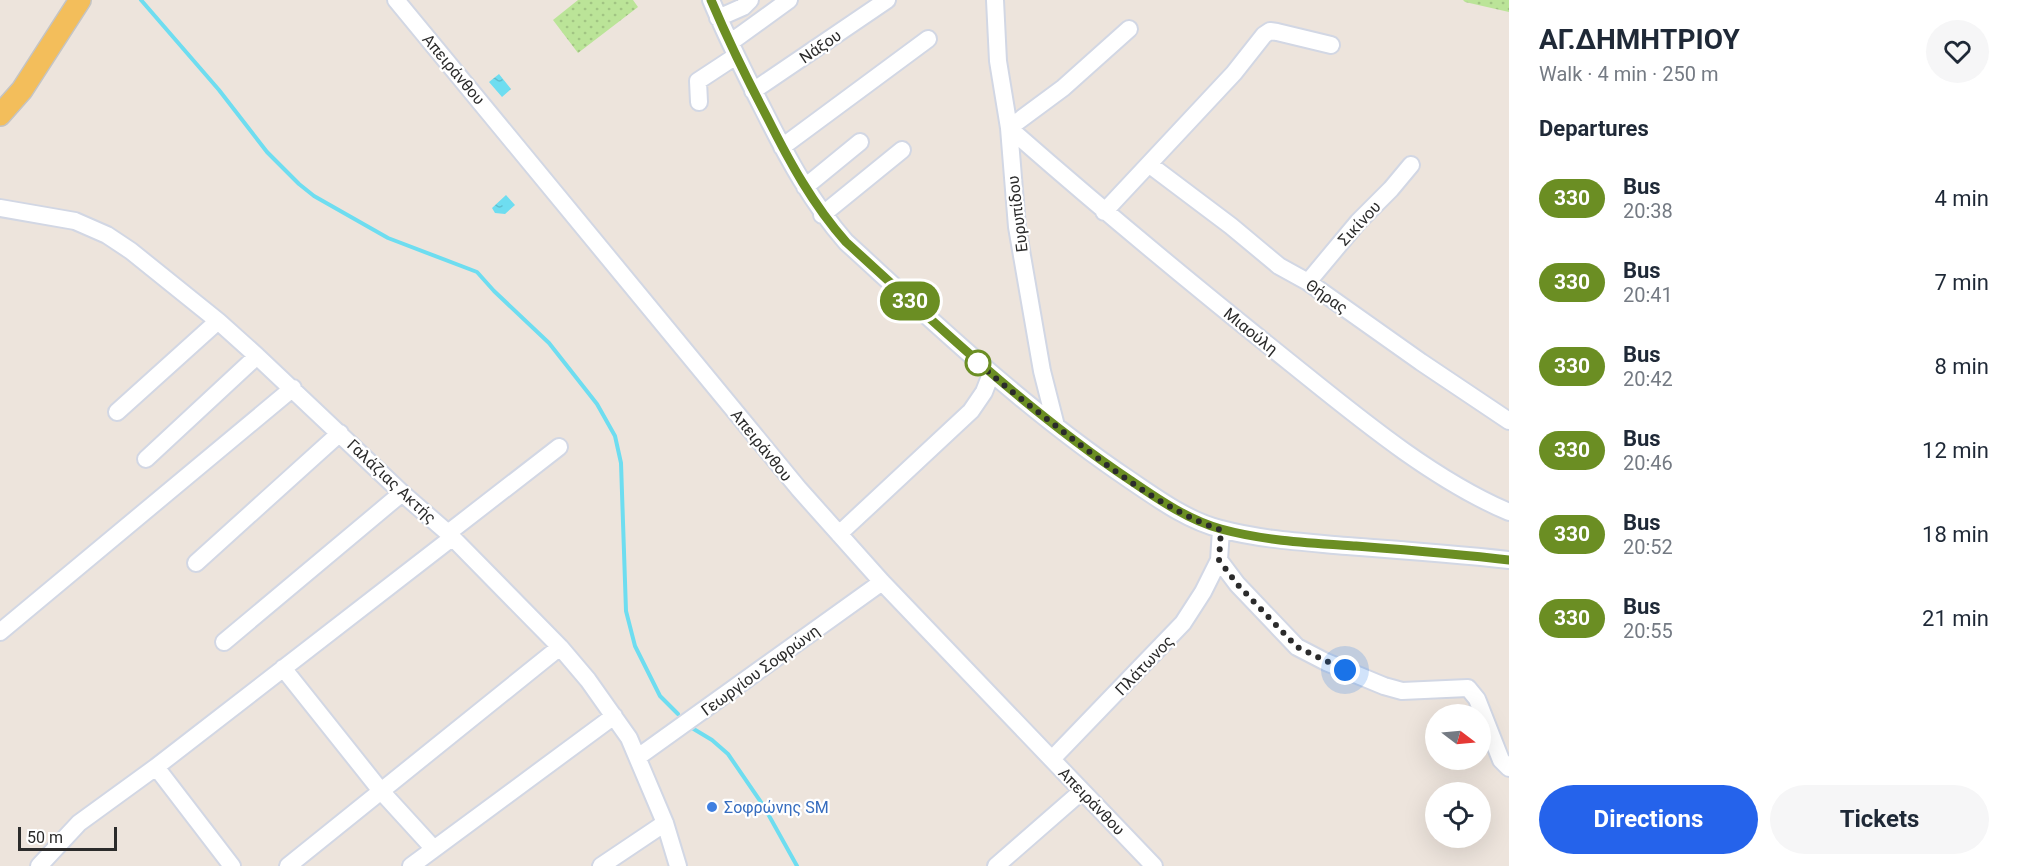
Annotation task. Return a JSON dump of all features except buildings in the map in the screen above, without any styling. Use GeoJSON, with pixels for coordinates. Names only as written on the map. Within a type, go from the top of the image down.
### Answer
{"type":"FeatureCollection","features":[{"type":"Feature","properties":{"kind":"main road"},"geometry":{"type":"LineString","coordinates":[[42,60],[67,0]]}},
{"type":"Feature","properties":{"kind":"main road"},"geometry":{"type":"LineString","coordinates":[[0,115],[22,90],[80,0]]}},
{"type":"Feature","properties":{"kind":"street","name":"Απειράνθου"},"geometry":{"type":"LineString","coordinates":[[396,0],[708,377],[759,442],[839,534],[882,582],[1154,866]]}},
{"type":"Feature","properties":{"kind":"street"},"geometry":{"type":"LineString","coordinates":[[711,0],[753,91],[782,147],[822,215],[846,242],[991,374],[1097,458],[1166,503],[1194,519],[1221,530],[1301,542],[1509,560]]}},
{"type":"Feature","properties":{"kind":"street"},"geometry":{"type":"LineString","coordinates":[[718,18],[743,7],[750,0]]}},
{"type":"Feature","properties":{"kind":"street"},"geometry":{"type":"LineString","coordinates":[[699,102],[698,81],[789,0]]}},
{"type":"Feature","properties":{"kind":"street","name":"Νάξου"},"geometry":{"type":"LineString","coordinates":[[753,91],[887,0]]}},
{"type":"Feature","properties":{"kind":"street","name":"Ευρυπίδου"},"geometry":{"type":"LineString","coordinates":[[995,0],[998,61],[1009,128],[1017,227],[1042,371],[1056,426]]}},
{"type":"Feature","properties":{"kind":"street"},"geometry":{"type":"LineString","coordinates":[[1009,128],[1063,88],[1129,29]]}},
{"type":"Feature","properties":{"kind":"street"},"geometry":{"type":"LineString","coordinates":[[1104,212],[1234,74],[1264,35],[1270,31],[1277,32],[1331,45]]}},
{"type":"Feature","properties":{"kind":"street"},"geometry":{"type":"LineString","coordinates":[[782,147],[928,39]]}},
{"type":"Feature","properties":{"kind":"street","name":"Μιαούλη"},"geometry":{"type":"LineString","coordinates":[[1009,128],[1104,212],[1356,416],[1424,464],[1489,503],[1509,512]]}},
{"type":"Feature","properties":{"kind":"street"},"geometry":{"type":"LineString","coordinates":[[805,187],[860,142]]}},
{"type":"Feature","properties":{"kind":"street"},"geometry":{"type":"LineString","coordinates":[[822,215],[902,150]]}},
{"type":"Feature","properties":{"kind":"street","name":"Θήρας"},"geometry":{"type":"LineString","coordinates":[[1150,165],[1231,226],[1279,266],[1308,282],[1421,362],[1509,420]]}},
{"type":"Feature","properties":{"kind":"street","name":"Σικίνου"},"geometry":{"type":"LineString","coordinates":[[1308,282],[1358,222],[1411,165]]}},
{"type":"Feature","properties":{"kind":"street","name":"Γαλάζιας Ακτής"},"geometry":{"type":"LineString","coordinates":[[0,208],[75,221],[107,235],[152,266],[293,387],[402,493],[451,535],[560,647],[614,716],[629,738],[638,757],[665,823],[678,866]]}},
{"type":"Feature","properties":{"kind":"street"},"geometry":{"type":"LineString","coordinates":[[117,412],[218,321]]}},
{"type":"Feature","properties":{"kind":"street"},"geometry":{"type":"LineString","coordinates":[[146,459],[257,356]]}},
{"type":"Feature","properties":{"kind":"street"},"geometry":{"type":"LineString","coordinates":[[839,534],[971,411],[984,392],[991,374]]}},
{"type":"Feature","properties":{"kind":"street"},"geometry":{"type":"LineString","coordinates":[[0,632],[293,387]]}},
{"type":"Feature","properties":{"kind":"street"},"geometry":{"type":"LineString","coordinates":[[196,563],[340,433]]}},
{"type":"Feature","properties":{"kind":"street"},"geometry":{"type":"LineString","coordinates":[[39,866],[79,823],[156,767],[283,668],[559,447]]}},
{"type":"Feature","properties":{"kind":"street"},"geometry":{"type":"LineString","coordinates":[[224,642],[402,493]]}},
{"type":"Feature","properties":{"kind":"street"},"geometry":{"type":"LineString","coordinates":[[1221,530],[1219,560],[1237,584],[1297,647],[1326,662],[1402,691],[1468,688],[1477,699],[1501,760],[1509,768]]}},
{"type":"Feature","properties":{"kind":"street","name":"Πλάτωνος"},"geometry":{"type":"LineString","coordinates":[[1052,759],[1184,623],[1219,560]]}},
{"type":"Feature","properties":{"kind":"street","name":"Γεωργίου Σοφρώνη"},"geometry":{"type":"LineString","coordinates":[[638,757],[882,582]]}},
{"type":"Feature","properties":{"kind":"street"},"geometry":{"type":"LineString","coordinates":[[288,866],[560,647]]}},
{"type":"Feature","properties":{"kind":"street"},"geometry":{"type":"LineString","coordinates":[[283,668],[381,791],[434,849]]}},
{"type":"Feature","properties":{"kind":"street"},"geometry":{"type":"LineString","coordinates":[[411,866],[614,716]]}},
{"type":"Feature","properties":{"kind":"street"},"geometry":{"type":"LineString","coordinates":[[156,767],[232,866]]}},
{"type":"Feature","properties":{"kind":"street"},"geometry":{"type":"LineString","coordinates":[[996,866],[1082,790]]}},
{"type":"Feature","properties":{"kind":"street"},"geometry":{"type":"LineString","coordinates":[[601,866],[665,823]]}},
{"type":"Feature","properties":{"kind":"green space"},"geometry":{"type":"Polygon","coordinates":[[[578,0],[633,0],[638,7],[578,53],[553,20],[578,0]]]}},
{"type":"Feature","properties":{"kind":"green space"},"geometry":{"type":"Polygon","coordinates":[[[1463,0],[1509,0],[1509,12],[1465,2],[1463,0]]]}},
{"type":"Feature","properties":{"kind":"water"},"geometry":{"type":"Polygon","coordinates":[[[499,74],[511,89],[502,97],[489,82],[499,74]]]}},
{"type":"Feature","properties":{"kind":"water"},"geometry":{"type":"Polygon","coordinates":[[[506,195],[515,205],[505,214],[495,213],[492,208],[506,195]]]}},
{"type":"Feature","properties":{"kind":"waterway"},"geometry":{"type":"LineString","coordinates":[[141,0],[219,90],[267,152],[299,184],[314,196],[388,238],[477,272],[549,343],[597,404],[615,436],[621,463],[626,611],[635,646],[660,696],[678,714]]}},
{"type":"Feature","properties":{"kind":"waterway"},"geometry":{"type":"LineString","coordinates":[[692,728],[712,740],[728,754],[763,805],[797,866]]}},
{"type":"Feature","properties":{"kind":"bus line","name":"330"},"geometry":{"type":"LineString","coordinates":[[711,0],[736,57],[782,147],[822,215],[846,242],[991,374],[1097,458],[1166,503],[1194,519],[1221,530],[1301,542],[1509,560]]}},
{"type":"Feature","properties":{"kind":"place","name":"Σοφρώνης SM"},"geometry":{"type":"Point","coordinates":[712,807]}},
{"type":"Feature","properties":{"kind":"route"},"geometry":{"type":"LineString","coordinates":[[978,363],[975,360],[1097,458],[1166,503],[1194,519],[1221,530],[1219,560],[1237,584],[1297,647],[1345,670]]}}]}
